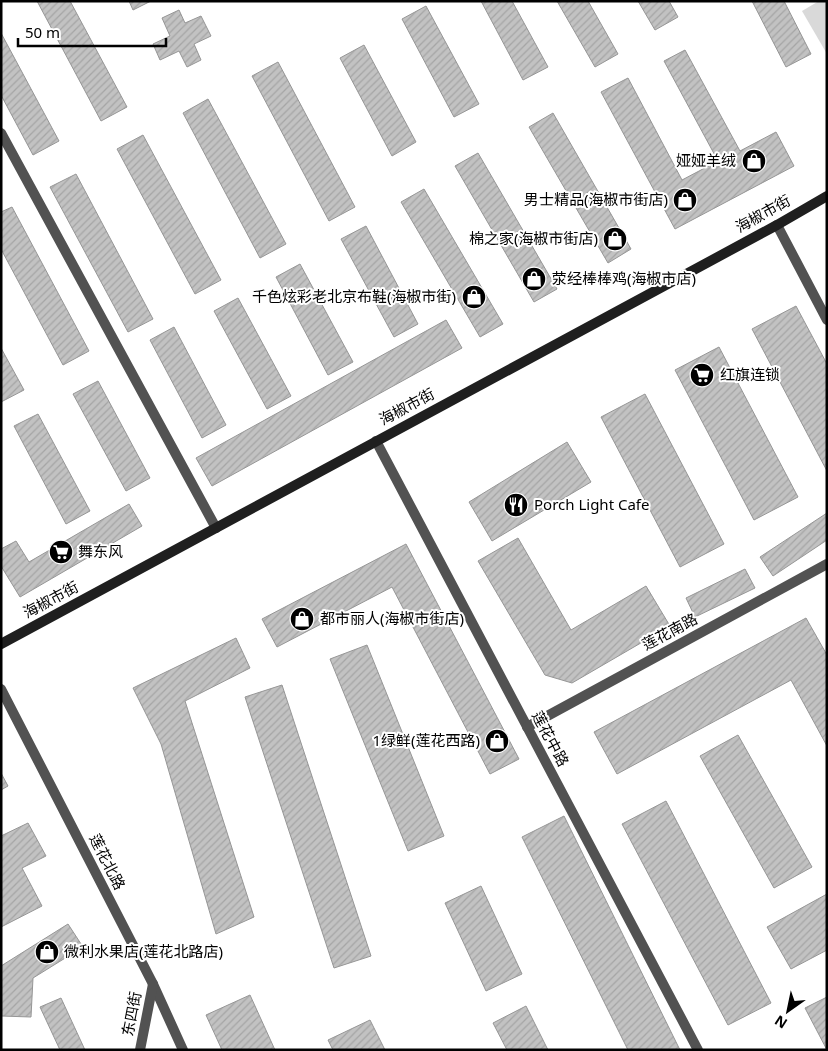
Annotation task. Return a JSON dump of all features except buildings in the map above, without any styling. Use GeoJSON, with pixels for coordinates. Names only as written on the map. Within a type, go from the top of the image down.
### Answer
{"type":"FeatureCollection","features":[{"type":"Feature","properties":{"kind":"street"},"geometry":{"type":"LineString","coordinates":[[1,133],[216,528]]}},
{"type":"Feature","properties":{"kind":"street","name":"海椒市街"},"geometry":{"type":"LineString","coordinates":[[1,644],[777,225],[827,196]]}},
{"type":"Feature","properties":{"kind":"street"},"geometry":{"type":"LineString","coordinates":[[777,225],[827,320]]}},
{"type":"Feature","properties":{"kind":"street","name":"莲花中路"},"geometry":{"type":"LineString","coordinates":[[376,441],[698,1050]]}},
{"type":"Feature","properties":{"kind":"street","name":"莲花南路"},"geometry":{"type":"LineString","coordinates":[[527,727],[827,564]]}},
{"type":"Feature","properties":{"kind":"street","name":"莲花北路"},"geometry":{"type":"LineString","coordinates":[[1,688],[152,984],[183,1050]]}},
{"type":"Feature","properties":{"kind":"street","name":"东四街"},"geometry":{"type":"LineString","coordinates":[[140,1050],[152,984]]}},
{"type":"Feature","properties":{"kind":"shaded area"},"geometry":{"type":"Polygon","coordinates":[[[819,1],[827,1],[827,54],[802,11],[819,1]]]}},
{"type":"Feature","properties":{"kind":"place","name":"娅娅羊绒"},"geometry":{"type":"Point","coordinates":[754,161]}},
{"type":"Feature","properties":{"kind":"place","name":"男士精品(海椒市街店)"},"geometry":{"type":"Point","coordinates":[685,200]}},
{"type":"Feature","properties":{"kind":"place","name":"棉之家(海椒市街店)"},"geometry":{"type":"Point","coordinates":[615,239]}},
{"type":"Feature","properties":{"kind":"place","name":"荥经棒棒鸡(海椒市店)"},"geometry":{"type":"Point","coordinates":[534,279]}},
{"type":"Feature","properties":{"kind":"place","name":"千色炫彩老北京布鞋(海椒市街)"},"geometry":{"type":"Point","coordinates":[474,297]}},
{"type":"Feature","properties":{"kind":"place","name":"红旗连锁"},"geometry":{"type":"Point","coordinates":[702,375]}},
{"type":"Feature","properties":{"kind":"place","name":"Porch Light Cafe"},"geometry":{"type":"Point","coordinates":[516,505]}},
{"type":"Feature","properties":{"kind":"place","name":"舞东风"},"geometry":{"type":"Point","coordinates":[61,552]}},
{"type":"Feature","properties":{"kind":"place","name":"都市丽人(海椒市街店)"},"geometry":{"type":"Point","coordinates":[302,619]}},
{"type":"Feature","properties":{"kind":"place","name":"1绿鲜(莲花西路)"},"geometry":{"type":"Point","coordinates":[497,741]}},
{"type":"Feature","properties":{"kind":"place","name":"微利水果店(莲花北路店)"},"geometry":{"type":"Point","coordinates":[47,952]}}]}
